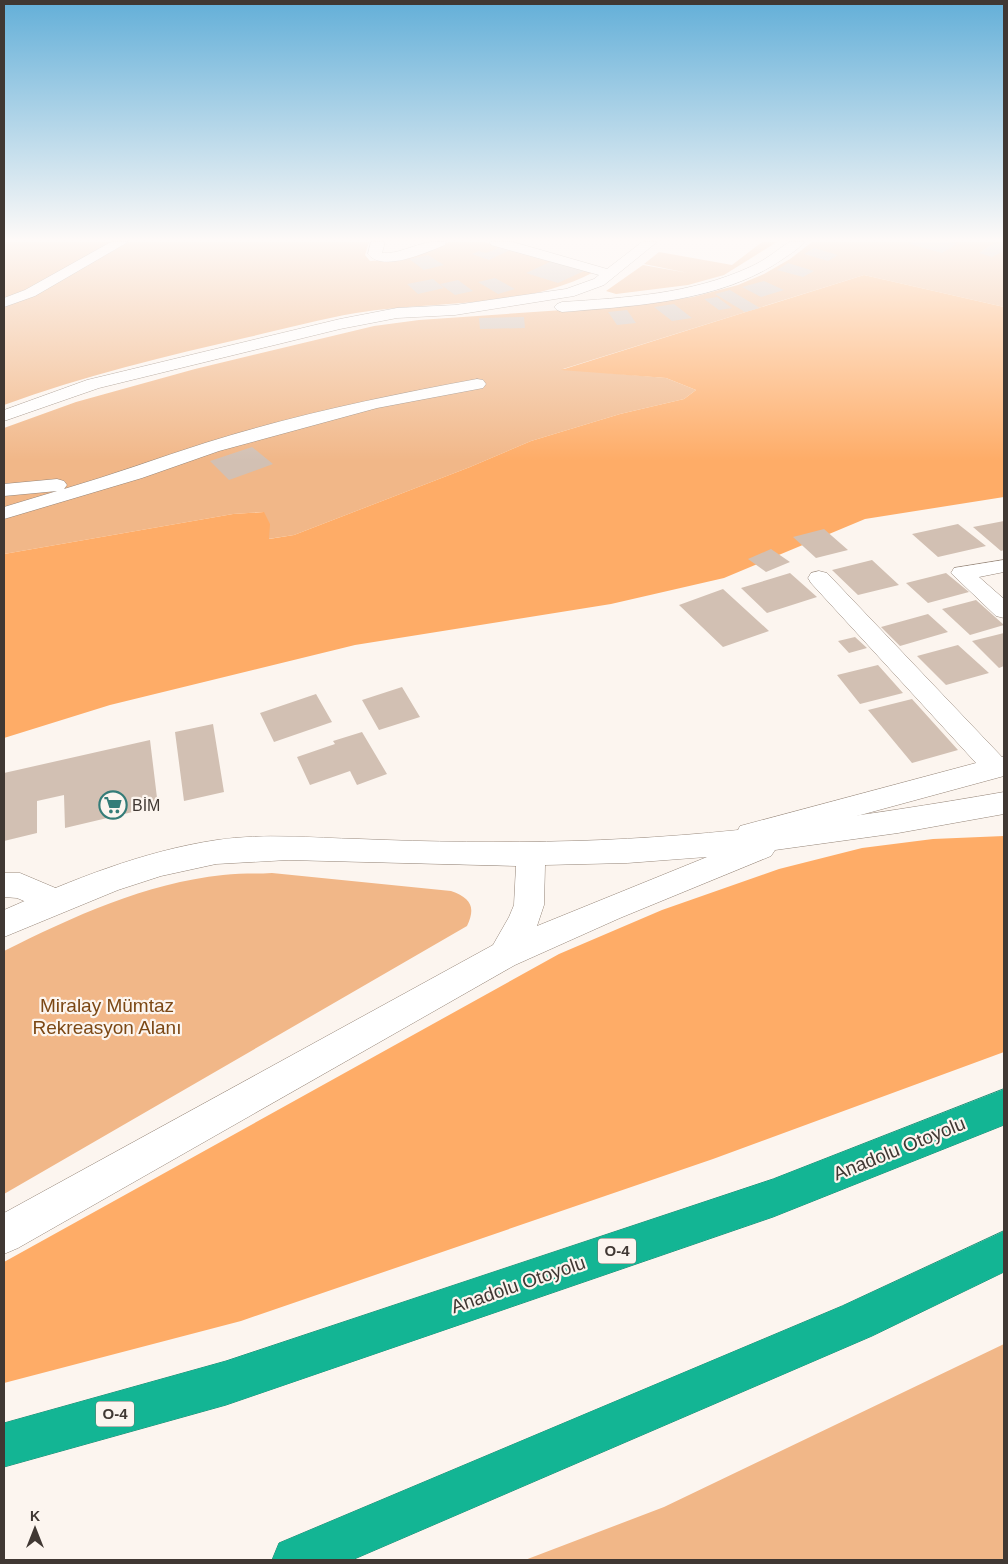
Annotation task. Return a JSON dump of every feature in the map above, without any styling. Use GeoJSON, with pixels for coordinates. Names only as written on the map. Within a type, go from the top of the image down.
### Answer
{"type":"FeatureCollection","features":[{"type":"Feature","properties":{"kind":"highway","name":"Anadolu Otoyolu"},"geometry":{"type":"LineString","coordinates":[[4,1445],[226,1383],[773,1198],[1004,1106]]}},
{"type":"Feature","properties":{"kind":"highway"},"geometry":{"type":"LineString","coordinates":[[296,1560],[857,1322],[1004,1251]]}},
{"type":"Feature","properties":{"kind":"street"},"geometry":{"type":"LineString","coordinates":[[4,416],[59,395],[101,382],[340,324],[387,315]]}},
{"type":"Feature","properties":{"kind":"street"},"geometry":{"type":"LineString","coordinates":[[4,513],[135,474],[212,447],[375,403],[477,384]]}},
{"type":"Feature","properties":{"kind":"street"},"geometry":{"type":"LineString","coordinates":[[4,490],[135,474]]}},
{"type":"Feature","properties":{"kind":"street"},"geometry":{"type":"LineString","coordinates":[[1004,566],[962,573],[1004,611]]}},
{"type":"Feature","properties":{"kind":"street"},"geometry":{"type":"LineString","coordinates":[[711,845],[1000,767],[820,578]]}},
{"type":"Feature","properties":{"kind":"street"},"geometry":{"type":"LineString","coordinates":[[4,924],[54,901],[125,875],[217,852],[296,849],[450,854],[637,851],[790,836],[957,812],[1004,803]]}},
{"type":"Feature","properties":{"kind":"street"},"geometry":{"type":"LineString","coordinates":[[4,1234],[504,955],[609,909],[790,836]]}},
{"type":"Feature","properties":{"kind":"street"},"geometry":{"type":"LineString","coordinates":[[504,955],[523,922],[529,905],[531,854]]}},
{"type":"Feature","properties":{"kind":"street"},"geometry":{"type":"LineString","coordinates":[[4,885],[20,886],[54,901]]}},
{"type":"Feature","properties":{"kind":"green space"},"geometry":{"type":"Polygon","coordinates":[[[4,315],[346,315],[125,367],[4,405],[4,315]]]}},
{"type":"Feature","properties":{"kind":"green space"},"geometry":{"type":"Polygon","coordinates":[[[492,315],[736,315],[563,369],[666,378],[696,390],[684,399],[620,414],[531,441],[470,467],[294,535],[268,539],[263,512],[233,514],[4,554],[4,428],[76,402],[195,369],[374,326],[419,320],[492,315]]]}},
{"type":"Feature","properties":{"kind":"green space","name":"Miralay Mümtaz Rekreasyon Alanı"},"geometry":{"type":"Polygon","coordinates":[[[272,873],[451,891],[463,897],[470,904],[470,919],[467,926],[4,1194],[4,951],[110,903],[166,885],[229,874],[272,873]]]}},
{"type":"Feature","properties":{"kind":"green space"},"geometry":{"type":"Polygon","coordinates":[[[1004,1344],[1004,1560],[525,1560],[664,1507],[1004,1344]]]}},
{"type":"Feature","properties":{"kind":"shaded area"},"geometry":{"type":"Polygon","coordinates":[[[736,315],[1004,315],[1004,497],[865,519],[724,578],[611,604],[355,645],[110,705],[4,738],[4,554],[233,514],[264,512],[270,524],[269,539],[294,535],[470,467],[531,441],[620,414],[684,399],[696,390],[666,378],[561,370],[736,315]]]}},
{"type":"Feature","properties":{"kind":"shaded area"},"geometry":{"type":"Polygon","coordinates":[[[1004,836],[1004,1052],[713,1159],[241,1321],[4,1383],[4,1262],[559,954],[662,910],[779,869],[862,848],[933,839],[1004,836]]]}},
{"type":"Feature","properties":{"kind":"building"},"geometry":{"type":"Polygon","coordinates":[[[610,315],[630,315],[636,323],[617,325],[610,315]]]}},
{"type":"Feature","properties":{"kind":"building"},"geometry":{"type":"Polygon","coordinates":[[[664,315],[688,315],[692,318],[672,321],[664,315]]]}},
{"type":"Feature","properties":{"kind":"building"},"geometry":{"type":"Polygon","coordinates":[[[524,317],[525,328],[480,329],[479,318],[524,317]]]}},
{"type":"Feature","properties":{"kind":"building"},"geometry":{"type":"Polygon","coordinates":[[[252,447],[273,464],[229,480],[210,461],[252,447]]]}},
{"type":"Feature","properties":{"kind":"building"},"geometry":{"type":"Polygon","coordinates":[[[1004,521],[1004,550],[1001,551],[973,527],[1004,521]]]}},
{"type":"Feature","properties":{"kind":"building"},"geometry":{"type":"Polygon","coordinates":[[[958,524],[986,546],[938,557],[912,534],[958,524]]]}},
{"type":"Feature","properties":{"kind":"building"},"geometry":{"type":"Polygon","coordinates":[[[824,529],[848,550],[816,558],[793,537],[824,529]]]}},
{"type":"Feature","properties":{"kind":"building"},"geometry":{"type":"Polygon","coordinates":[[[771,549],[790,562],[766,572],[748,559],[771,549]]]}},
{"type":"Feature","properties":{"kind":"building"},"geometry":{"type":"Polygon","coordinates":[[[872,560],[899,585],[858,595],[832,570],[872,560]]]}},
{"type":"Feature","properties":{"kind":"building"},"geometry":{"type":"Polygon","coordinates":[[[790,573],[817,597],[767,613],[741,588],[790,573]]]}},
{"type":"Feature","properties":{"kind":"building"},"geometry":{"type":"Polygon","coordinates":[[[946,573],[969,592],[928,603],[906,583],[946,573]]]}},
{"type":"Feature","properties":{"kind":"building"},"geometry":{"type":"Polygon","coordinates":[[[723,589],[769,631],[723,647],[679,605],[723,589]]]}},
{"type":"Feature","properties":{"kind":"building"},"geometry":{"type":"Polygon","coordinates":[[[976,600],[1004,625],[970,635],[942,609],[976,600]]]}},
{"type":"Feature","properties":{"kind":"building"},"geometry":{"type":"Polygon","coordinates":[[[928,614],[948,632],[900,646],[881,627],[928,614]]]}},
{"type":"Feature","properties":{"kind":"building"},"geometry":{"type":"Polygon","coordinates":[[[1004,633],[1004,666],[999,668],[972,641],[1004,633]]]}},
{"type":"Feature","properties":{"kind":"building"},"geometry":{"type":"Polygon","coordinates":[[[855,637],[867,648],[849,653],[838,641],[855,637]]]}},
{"type":"Feature","properties":{"kind":"building"},"geometry":{"type":"Polygon","coordinates":[[[958,645],[989,673],[946,685],[917,656],[958,645]]]}},
{"type":"Feature","properties":{"kind":"building"},"geometry":{"type":"Polygon","coordinates":[[[878,665],[903,693],[860,704],[837,675],[878,665]]]}},
{"type":"Feature","properties":{"kind":"building"},"geometry":{"type":"Polygon","coordinates":[[[402,687],[420,717],[379,730],[362,700],[402,687]]]}},
{"type":"Feature","properties":{"kind":"building"},"geometry":{"type":"Polygon","coordinates":[[[316,694],[332,722],[274,742],[260,713],[316,694]]]}},
{"type":"Feature","properties":{"kind":"building"},"geometry":{"type":"Polygon","coordinates":[[[912,699],[958,750],[912,763],[868,710],[912,699]]]}},
{"type":"Feature","properties":{"kind":"building"},"geometry":{"type":"Polygon","coordinates":[[[213,724],[224,792],[184,801],[175,732],[213,724]]]}},
{"type":"Feature","properties":{"kind":"building"},"geometry":{"type":"Polygon","coordinates":[[[362,732],[387,774],[357,785],[350,771],[310,785],[297,757],[335,744],[333,741],[362,732]]]}},
{"type":"Feature","properties":{"kind":"building"},"geometry":{"type":"Polygon","coordinates":[[[150,740],[158,806],[65,828],[64,795],[37,801],[37,833],[4,841],[4,773],[150,740]]]}},
{"type":"Feature","properties":{"kind":"place","name":"BİM"},"geometry":{"type":"Point","coordinates":[113,805]}}]}
